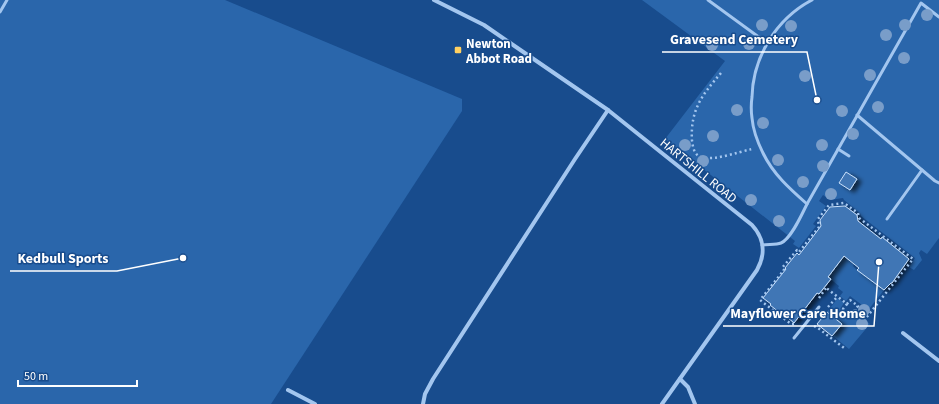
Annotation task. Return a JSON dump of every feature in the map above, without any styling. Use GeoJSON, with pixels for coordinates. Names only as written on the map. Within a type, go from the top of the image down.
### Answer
{"type":"FeatureCollection","features":[{"type":"Feature","properties":{"kind":"street","name":"HARTSHILL ROAD"},"geometry":{"type":"LineString","coordinates":[[434,0],[484,25],[608,110],[752,225],[759,234],[762,245]]}},
{"type":"Feature","properties":{"kind":"street"},"geometry":{"type":"LineString","coordinates":[[423,404],[427,390],[437,373],[608,110]]}},
{"type":"Feature","properties":{"kind":"street"},"geometry":{"type":"LineString","coordinates":[[662,404],[757,270],[762,260],[762,245]]}},
{"type":"Feature","properties":{"kind":"street"},"geometry":{"type":"LineString","coordinates":[[903,333],[939,361]]}},
{"type":"Feature","properties":{"kind":"street"},"geometry":{"type":"LineString","coordinates":[[680,379],[688,387],[695,404]]}},
{"type":"Feature","properties":{"kind":"street"},"geometry":{"type":"LineString","coordinates":[[288,390],[315,404]]}},
{"type":"Feature","properties":{"kind":"lane"},"geometry":{"type":"LineString","coordinates":[[0,12],[8,0]]}},
{"type":"Feature","properties":{"kind":"lane"},"geometry":{"type":"LineString","coordinates":[[708,0],[767,43]]}},
{"type":"Feature","properties":{"kind":"lane"},"geometry":{"type":"LineString","coordinates":[[807,204],[779,178],[763,154],[754,130],[752,118],[752,90],[754,74],[767,43],[780,26],[795,11],[812,0]]}},
{"type":"Feature","properties":{"kind":"lane"},"geometry":{"type":"LineString","coordinates":[[916,0],[939,17]]}},
{"type":"Feature","properties":{"kind":"lane"},"geometry":{"type":"LineString","coordinates":[[762,245],[781,243],[789,237],[921,3]]}},
{"type":"Feature","properties":{"kind":"lane"},"geometry":{"type":"LineString","coordinates":[[857,116],[939,183]]}},
{"type":"Feature","properties":{"kind":"lane"},"geometry":{"type":"LineString","coordinates":[[838,149],[849,156]]}},
{"type":"Feature","properties":{"kind":"lane"},"geometry":{"type":"LineString","coordinates":[[887,218],[922,170]]}},
{"type":"Feature","properties":{"kind":"lane"},"geometry":{"type":"LineString","coordinates":[[794,338],[819,307]]}},
{"type":"Feature","properties":{"kind":"path"},"geometry":{"type":"LineString","coordinates":[[721,73],[707,89],[699,101],[696,110],[691,130],[695,153],[700,157],[715,158],[760,147]]}},
{"type":"Feature","properties":{"kind":"path"},"geometry":{"type":"LineString","coordinates":[[795,323],[791,324],[760,300],[784,270],[782,268],[797,250],[799,252],[819,227],[818,219],[828,205],[844,203],[858,214],[859,218],[912,259],[866,318],[855,310]]}},
{"type":"Feature","properties":{"kind":"path"},"geometry":{"type":"LineString","coordinates":[[816,297],[818,299],[825,288],[847,304]]}},
{"type":"Feature","properties":{"kind":"path"},"geometry":{"type":"LineString","coordinates":[[827,308],[837,297]]}},
{"type":"Feature","properties":{"kind":"path"},"geometry":{"type":"LineString","coordinates":[[850,300],[858,306],[851,315],[843,308],[847,304],[850,300]]}},
{"type":"Feature","properties":{"kind":"path"},"geometry":{"type":"LineString","coordinates":[[818,320],[813,326],[818,328],[844,348]]}},
{"type":"Feature","properties":{"kind":"shaded area"},"geometry":{"type":"Polygon","coordinates":[[[0,0],[225,0],[462,99],[462,111],[271,404],[0,404],[0,0]]]}},
{"type":"Feature","properties":{"kind":"shaded area"},"geometry":{"type":"Polygon","coordinates":[[[642,0],[939,0],[939,238],[927,254],[921,250],[919,253],[922,260],[914,270],[909,267],[915,258],[861,216],[860,213],[843,198],[830,200],[823,195],[819,201],[826,206],[813,224],[816,226],[799,248],[793,244],[795,241],[665,139],[725,61],[642,0]]]}},
{"type":"Feature","properties":{"kind":"shaded area"},"geometry":{"type":"Polygon","coordinates":[[[844,256],[854,265],[853,266],[857,270],[884,290],[865,314],[859,309],[862,305],[850,296],[846,301],[840,296],[843,292],[838,288],[839,286],[828,277],[844,256]]]}},
{"type":"Feature","properties":{"kind":"shaded area"},"geometry":{"type":"Polygon","coordinates":[[[838,298],[844,303],[840,309],[851,318],[856,313],[870,324],[849,349],[833,336],[842,324],[827,312],[838,298]]]}},
{"type":"Feature","properties":{"kind":"building"},"geometry":{"type":"Polygon","coordinates":[[[846,172],[857,179],[850,190],[839,183],[846,172]]]}},
{"type":"Feature","properties":{"kind":"building"},"geometry":{"type":"Polygon","coordinates":[[[845,206],[857,215],[858,221],[881,239],[882,237],[909,259],[892,283],[884,290],[857,270],[859,268],[844,256],[828,277],[831,279],[819,294],[817,293],[794,323],[763,298],[797,253],[799,255],[821,226],[820,220],[830,207],[845,206]]]}},
{"type":"Feature","properties":{"kind":"building"},"geometry":{"type":"Polygon","coordinates":[[[827,312],[842,324],[832,336],[817,324],[827,312]]]}},
{"type":"Feature","properties":{"kind":"place","name":"Newton Abbot Road"},"geometry":{"type":"Point","coordinates":[458,50]}},
{"type":"Feature","properties":{"kind":"place","name":"Gravesend Cemetery"},"geometry":{"type":"Point","coordinates":[817,100]}},
{"type":"Feature","properties":{"kind":"place","name":"Kedbull Sports"},"geometry":{"type":"Point","coordinates":[183,258]}},
{"type":"Feature","properties":{"kind":"place","name":"Mayflower Care Home"},"geometry":{"type":"Point","coordinates":[879,262]}}]}
